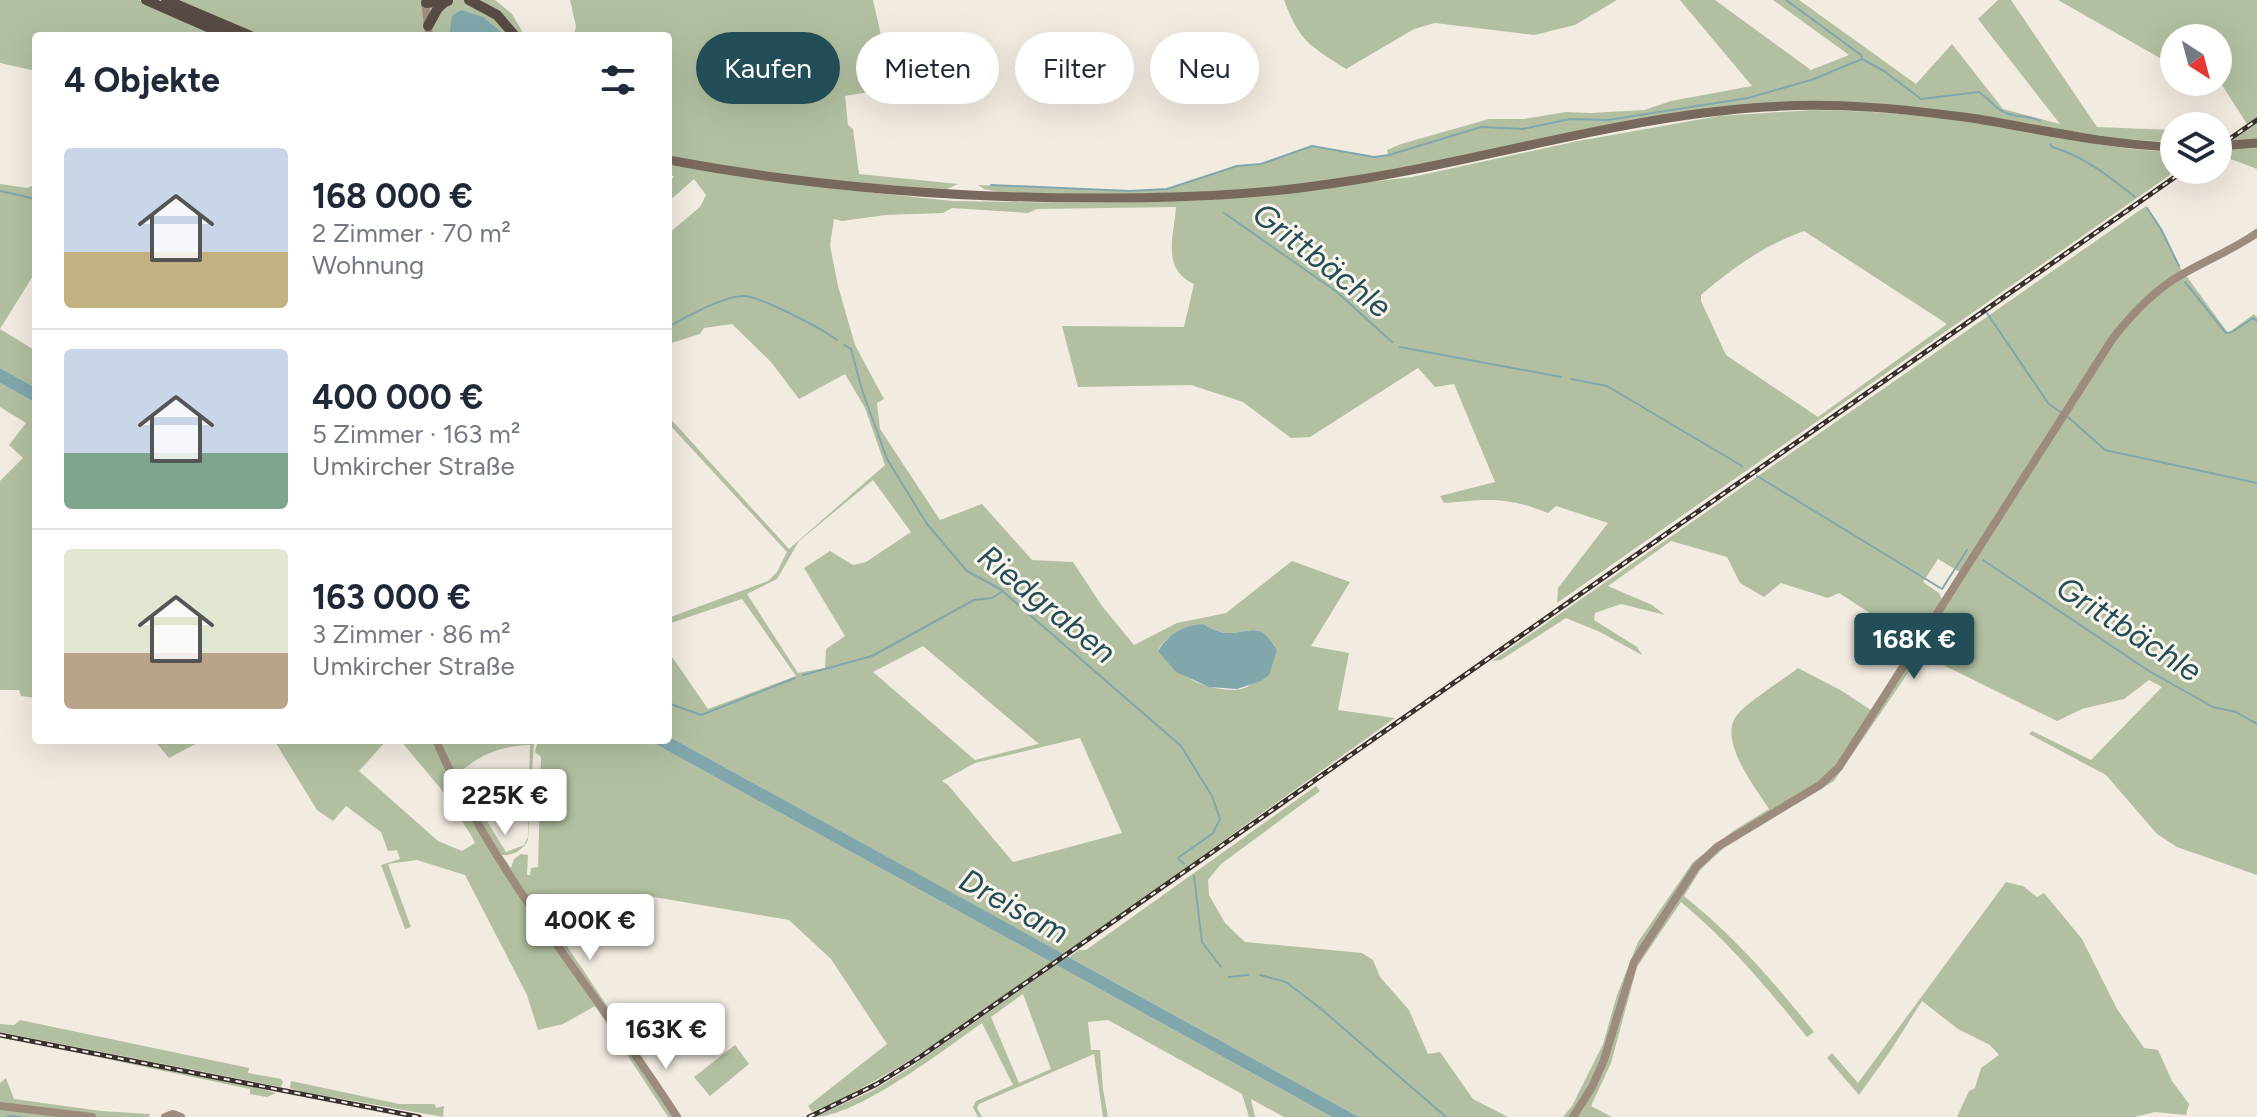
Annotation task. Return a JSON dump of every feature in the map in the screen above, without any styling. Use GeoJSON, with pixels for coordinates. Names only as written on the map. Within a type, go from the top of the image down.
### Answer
{"type":"FeatureCollection","features":[{"type":"Feature","properties":{"kind":"highway"},"geometry":{"type":"LineString","coordinates":[[146,0],[219,32]]}},
{"type":"Feature","properties":{"kind":"highway"},"geometry":{"type":"LineString","coordinates":[[166,0],[242,32]]}},
{"type":"Feature","properties":{"kind":"highway"},"geometry":{"type":"LineString","coordinates":[[425,2],[449,0]]}},
{"type":"Feature","properties":{"kind":"highway"},"geometry":{"type":"LineString","coordinates":[[428,31],[449,0]]}},
{"type":"Feature","properties":{"kind":"highway"},"geometry":{"type":"LineString","coordinates":[[469,0],[497,15],[512,32]]}},
{"type":"Feature","properties":{"kind":"main road"},"geometry":{"type":"LineString","coordinates":[[425,2],[428,31]]}},
{"type":"Feature","properties":{"kind":"main road"},"geometry":{"type":"LineString","coordinates":[[672,161],[812,182],[914,192],[1044,198],[1200,196],[1325,185],[1406,173],[1717,111],[1825,105],[1901,109],[2122,144],[2160,146]]}},
{"type":"Feature","properties":{"kind":"main road"},"geometry":{"type":"LineString","coordinates":[[2232,145],[2257,143]]}},
{"type":"Feature","properties":{"kind":"main road"},"geometry":{"type":"LineString","coordinates":[[1573,1117],[1604,1060],[1634,962],[1696,867],[1717,847],[1820,785],[1839,767],[2113,338],[2164,287],[2181,275],[2233,250],[2257,233]]}},
{"type":"Feature","properties":{"kind":"main road"},"geometry":{"type":"LineString","coordinates":[[438,744],[459,789],[502,863],[677,1117]]}},
{"type":"Feature","properties":{"kind":"main road"},"geometry":{"type":"LineString","coordinates":[[0,1106],[92,1117]]}},
{"type":"Feature","properties":{"kind":"main road"},"geometry":{"type":"LineString","coordinates":[[165,1117],[173,1114],[181,1117]]}},
{"type":"Feature","properties":{"kind":"green space"},"geometry":{"type":"Polygon","coordinates":[[[0,0],[139,0],[210,32],[32,32],[32,70],[0,63],[0,0]]]}},
{"type":"Feature","properties":{"kind":"green space"},"geometry":{"type":"Polygon","coordinates":[[[171,0],[495,0],[512,14],[523,32],[247,32],[171,0]]]}},
{"type":"Feature","properties":{"kind":"green space"},"geometry":{"type":"Polygon","coordinates":[[[570,0],[873,0],[880,32],[856,32],[856,94],[845,96],[859,174],[958,184],[947,189],[840,182],[672,156],[672,32],[575,32],[570,0]]]}},
{"type":"Feature","properties":{"kind":"green space"},"geometry":{"type":"Polygon","coordinates":[[[1284,0],[1617,0],[1575,25],[1534,35],[1435,23],[1414,29],[1346,69],[1307,41],[1295,25],[1284,0]]]}},
{"type":"Feature","properties":{"kind":"green space"},"geometry":{"type":"Polygon","coordinates":[[[1680,0],[1715,0],[1811,70],[1849,55],[1773,0],[1799,0],[1916,84],[1952,44],[2003,109],[2060,124],[1978,19],[1998,0],[2011,0],[2097,127],[2160,129],[2160,141],[2123,139],[1931,110],[1770,104],[1407,169],[1271,189],[1130,195],[1004,193],[978,185],[1130,191],[1167,189],[1237,166],[1261,164],[1312,146],[1374,157],[1388,155],[1387,150],[1401,144],[1489,119],[1524,119],[1566,112],[1644,110],[1671,101],[1752,86],[1680,0]]]}},
{"type":"Feature","properties":{"kind":"green space"},"geometry":{"type":"Polygon","coordinates":[[[2058,0],[2257,0],[2257,117],[2247,124],[2229,96],[2232,96],[2232,24],[2160,24],[2160,58],[2058,0]]]}},
{"type":"Feature","properties":{"kind":"green space"},"geometry":{"type":"Polygon","coordinates":[[[1812,110],[1888,113],[1990,124],[2074,140],[2160,151],[2160,182],[1557,603],[1558,588],[1608,523],[1556,506],[1548,513],[1497,500],[1444,503],[1440,496],[1495,482],[1454,384],[1435,387],[1418,368],[1310,437],[1291,438],[1243,402],[1191,385],[1078,387],[1062,326],[1184,327],[1194,284],[1184,278],[1173,261],[1176,207],[1037,209],[1028,213],[952,208],[943,213],[886,215],[842,221],[834,219],[830,245],[838,286],[855,345],[884,399],[877,403],[880,429],[940,520],[982,504],[1032,560],[1073,562],[1102,606],[1134,645],[1177,623],[1226,613],[1292,561],[1350,582],[1311,646],[1349,653],[1338,710],[1395,718],[1064,955],[672,738],[672,657],[708,709],[796,676],[742,599],[672,623],[672,617],[768,581],[777,572],[787,552],[672,427],[672,420],[789,549],[885,465],[865,408],[845,374],[799,399],[771,362],[732,324],[704,328],[700,334],[672,343],[672,231],[700,207],[706,195],[694,179],[672,198],[672,166],[837,189],[953,201],[1089,203],[1212,200],[1412,177],[1578,141],[1719,116],[1812,110]],[[1804,231],[1762,250],[1701,295],[1726,355],[1818,417],[1947,324],[1804,231]],[[873,480],[799,541],[777,579],[747,594],[798,673],[825,668],[826,649],[845,636],[804,568],[830,551],[853,565],[866,562],[911,532],[873,480]],[[1203,624],[1183,630],[1158,650],[1192,680],[1227,690],[1250,685],[1277,650],[1266,635],[1256,630],[1225,633],[1203,624]],[[923,646],[873,672],[975,760],[1039,744],[923,646]],[[1080,738],[975,763],[942,781],[1013,862],[1122,833],[1080,738]]]}},
{"type":"Feature","properties":{"kind":"green space"},"geometry":{"type":"Polygon","coordinates":[[[2257,123],[2257,169],[2232,159],[2232,140],[2257,123]]]}},
{"type":"Feature","properties":{"kind":"green space"},"geometry":{"type":"Polygon","coordinates":[[[0,184],[27,188],[32,186],[32,277],[0,329],[0,184]]]}},
{"type":"Feature","properties":{"kind":"green space"},"geometry":{"type":"Polygon","coordinates":[[[2146,206],[2179,266],[2228,333],[2254,314],[2257,317],[2257,875],[2177,847],[2157,834],[2106,775],[2029,734],[2032,731],[2091,760],[2162,687],[2149,680],[2124,699],[2082,709],[2057,721],[1921,654],[1834,781],[1724,848],[1701,869],[1684,896],[1753,960],[1814,1032],[1807,1037],[1732,950],[1681,902],[1637,967],[1611,1063],[1591,1106],[1612,1117],[1563,1117],[1572,1106],[1603,1044],[1617,995],[1638,942],[1693,862],[1733,831],[1769,809],[1734,749],[1732,724],[1738,714],[1798,668],[1871,710],[1925,626],[1879,619],[1839,593],[1828,598],[1781,583],[1764,597],[1740,583],[1727,557],[1671,541],[1608,586],[1652,605],[1665,615],[1621,604],[1595,613],[1594,620],[1637,647],[1642,655],[1566,618],[1501,660],[1492,661],[2146,206]],[[1938,559],[1923,582],[1939,593],[1942,599],[1963,574],[1938,559]]]}},
{"type":"Feature","properties":{"kind":"green space"},"geometry":{"type":"Polygon","coordinates":[[[0,329],[32,349],[32,386],[0,368],[0,329]]]}},
{"type":"Feature","properties":{"kind":"green space"},"geometry":{"type":"Polygon","coordinates":[[[0,383],[32,401],[32,697],[21,696],[19,690],[0,690],[0,481],[23,458],[9,445],[26,423],[0,407],[0,383]]]}},
{"type":"Feature","properties":{"kind":"green space"},"geometry":{"type":"Polygon","coordinates":[[[157,744],[195,744],[169,758],[157,744]]]}},
{"type":"Feature","properties":{"kind":"green space"},"geometry":{"type":"Polygon","coordinates":[[[276,744],[383,744],[359,771],[438,841],[462,851],[475,843],[471,835],[441,789],[403,744],[534,744],[528,840],[523,847],[517,852],[502,855],[511,868],[514,859],[521,854],[528,855],[527,875],[530,875],[531,868],[538,867],[541,757],[535,752],[537,744],[655,744],[1332,1117],[1284,1117],[1251,1099],[1255,1117],[1249,1117],[1242,1094],[1108,1020],[1088,1022],[1091,1050],[1100,1050],[1108,1117],[1103,1117],[1094,1054],[979,1104],[977,1108],[982,1117],[978,1117],[973,1107],[976,1101],[1013,1085],[982,1023],[876,1094],[832,1114],[814,1117],[872,1091],[908,1069],[1043,974],[1039,972],[901,1066],[812,1112],[808,1106],[887,1044],[831,959],[789,920],[654,897],[548,918],[682,1117],[668,1117],[595,1006],[563,1024],[538,1030],[527,995],[465,875],[417,860],[388,864],[411,927],[405,929],[381,865],[400,859],[397,850],[388,851],[381,832],[346,806],[333,821],[317,810],[276,744]],[[530,745],[491,752],[458,774],[506,852],[524,845],[528,837],[530,745]],[[1023,994],[991,1017],[1019,1083],[1051,1069],[1023,994]]]}},
{"type":"Feature","properties":{"kind":"green space"},"geometry":{"type":"Polygon","coordinates":[[[1316,786],[1320,791],[1221,864],[1208,880],[1209,895],[1225,923],[1245,942],[1362,953],[1373,960],[1380,977],[1409,1010],[1428,1054],[1440,1052],[1473,1099],[1508,1117],[1359,1117],[1069,957],[1079,950],[1086,950],[1316,786]]]}},
{"type":"Feature","properties":{"kind":"green space"},"geometry":{"type":"Polygon","coordinates":[[[2006,882],[2023,886],[2037,897],[2044,893],[2082,939],[2117,1009],[2144,1048],[2158,1050],[2172,1081],[2189,1104],[2186,1115],[2155,1112],[2135,1117],[1957,1117],[1969,1091],[1975,1088],[1981,1068],[1999,1055],[1990,1045],[1958,1029],[1922,1001],[1859,1095],[1827,1058],[1832,1053],[1858,1083],[2006,882]]]}},
{"type":"Feature","properties":{"kind":"green space"},"geometry":{"type":"Polygon","coordinates":[[[20,1020],[249,1068],[248,1073],[281,1079],[283,1082],[281,1087],[0,1032],[0,1024],[14,1025],[20,1020]]]}},
{"type":"Feature","properties":{"kind":"green space"},"geometry":{"type":"Polygon","coordinates":[[[735,1045],[749,1064],[710,1096],[694,1077],[735,1045]]]}},
{"type":"Feature","properties":{"kind":"green space"},"geometry":{"type":"Polygon","coordinates":[[[78,1053],[276,1093],[267,1097],[250,1094],[250,1089],[78,1053]]]}},
{"type":"Feature","properties":{"kind":"green space"},"geometry":{"type":"Polygon","coordinates":[[[6,1078],[14,1099],[150,1114],[149,1117],[0,1117],[0,1083],[6,1078]]]}},
{"type":"Feature","properties":{"kind":"green space"},"geometry":{"type":"Polygon","coordinates":[[[291,1081],[399,1104],[444,1106],[443,1117],[304,1092],[290,1088],[291,1081]]]}},
{"type":"Feature","properties":{"kind":"water"},"geometry":{"type":"Polygon","coordinates":[[[461,10],[483,17],[501,32],[450,32],[452,16],[461,10]]]}},
{"type":"Feature","properties":{"kind":"water"},"geometry":{"type":"Polygon","coordinates":[[[0,368],[32,386],[32,401],[0,383],[0,368]]]}},
{"type":"Feature","properties":{"kind":"water"},"geometry":{"type":"Polygon","coordinates":[[[1203,624],[1225,633],[1256,630],[1266,635],[1277,650],[1269,675],[1237,689],[1209,687],[1176,672],[1158,651],[1177,632],[1203,624]]]}},
{"type":"Feature","properties":{"kind":"water","name":"Dreisam"},"geometry":{"type":"Polygon","coordinates":[[[672,738],[1359,1117],[1332,1117],[655,744],[672,744],[672,738]]]}},
{"type":"Feature","properties":{"kind":"waterway"},"geometry":{"type":"LineString","coordinates":[[1786,0],[1861,55],[1862,59],[1884,71],[1921,99],[1979,92],[2010,115],[2040,121]]}},
{"type":"Feature","properties":{"kind":"waterway"},"geometry":{"type":"LineString","coordinates":[[991,185],[1130,191],[1167,189],[1237,166],[1261,164],[1312,146],[1374,157],[1481,127],[1523,129],[1570,119],[1608,120],[1748,98],[1814,79],[1862,59]]}},
{"type":"Feature","properties":{"kind":"waterway"},"geometry":{"type":"LineString","coordinates":[[2050,144],[2096,168],[2135,197]]}},
{"type":"Feature","properties":{"kind":"waterway","name":"Riedgraben"},"geometry":{"type":"LineString","coordinates":[[0,191],[32,198]]}},
{"type":"Feature","properties":{"kind":"waterway"},"geometry":{"type":"LineString","coordinates":[[2147,208],[2179,266]]}},
{"type":"Feature","properties":{"kind":"waterway","name":"Grittbächle"},"geometry":{"type":"LineString","coordinates":[[1224,213],[1337,292],[1392,342]]}},
{"type":"Feature","properties":{"kind":"waterway"},"geometry":{"type":"LineString","coordinates":[[2185,282],[2226,333],[2253,318],[2257,321]]}},
{"type":"Feature","properties":{"kind":"waterway","name":"Riedgraben"},"geometry":{"type":"LineString","coordinates":[[672,325],[717,303],[745,296],[792,314],[837,340]]}},
{"type":"Feature","properties":{"kind":"waterway"},"geometry":{"type":"LineString","coordinates":[[1987,313],[2048,403],[2063,414]]}},
{"type":"Feature","properties":{"kind":"waterway","name":"Riedgraben"},"geometry":{"type":"LineString","coordinates":[[844,345],[851,349],[887,459],[927,524],[967,571],[1000,589],[1181,746],[1212,796],[1220,819],[1213,833],[1178,858],[1184,864]]}},
{"type":"Feature","properties":{"kind":"waterway","name":"Grittbächle"},"geometry":{"type":"LineString","coordinates":[[1400,347],[1561,377]]}},
{"type":"Feature","properties":{"kind":"waterway","name":"Grittbächle"},"geometry":{"type":"LineString","coordinates":[[1571,379],[1607,386],[1742,466]]}},
{"type":"Feature","properties":{"kind":"waterway"},"geometry":{"type":"LineString","coordinates":[[2068,417],[2105,450],[2257,483]]}},
{"type":"Feature","properties":{"kind":"waterway","name":"Grittbächle"},"geometry":{"type":"LineString","coordinates":[[1757,476],[1942,589],[1967,550]]}},
{"type":"Feature","properties":{"kind":"waterway","name":"Grittbächle"},"geometry":{"type":"LineString","coordinates":[[1983,560],[2149,671],[2213,707],[2236,712],[2257,724]]}},
{"type":"Feature","properties":{"kind":"waterway"},"geometry":{"type":"LineString","coordinates":[[803,675],[872,656],[974,600],[992,598],[1003,591]]}},
{"type":"Feature","properties":{"kind":"waterway"},"geometry":{"type":"LineString","coordinates":[[672,704],[701,715],[795,678]]}},
{"type":"Feature","properties":{"kind":"waterway","name":"Riedgraben"},"geometry":{"type":"LineString","coordinates":[[1194,876],[1202,942],[1221,967]]}},
{"type":"Feature","properties":{"kind":"waterway","name":"Riedgraben"},"geometry":{"type":"LineString","coordinates":[[1229,977],[1248,975]]}},
{"type":"Feature","properties":{"kind":"waterway","name":"Riedgraben"},"geometry":{"type":"LineString","coordinates":[[1260,975],[1286,982],[1446,1117]]}},
{"type":"Feature","properties":{"kind":"waterway"},"geometry":{"type":"LineString","coordinates":[[8,1116],[21,1117]]}},
{"type":"Feature","properties":{"kind":"railway"},"geometry":{"type":"LineString","coordinates":[[2232,137],[2257,120]]}},
{"type":"Feature","properties":{"kind":"railway"},"geometry":{"type":"LineString","coordinates":[[809,1117],[877,1084],[920,1057],[2165,184]]}},
{"type":"Feature","properties":{"kind":"railway"},"geometry":{"type":"LineString","coordinates":[[0,1035],[419,1117]]}}]}
